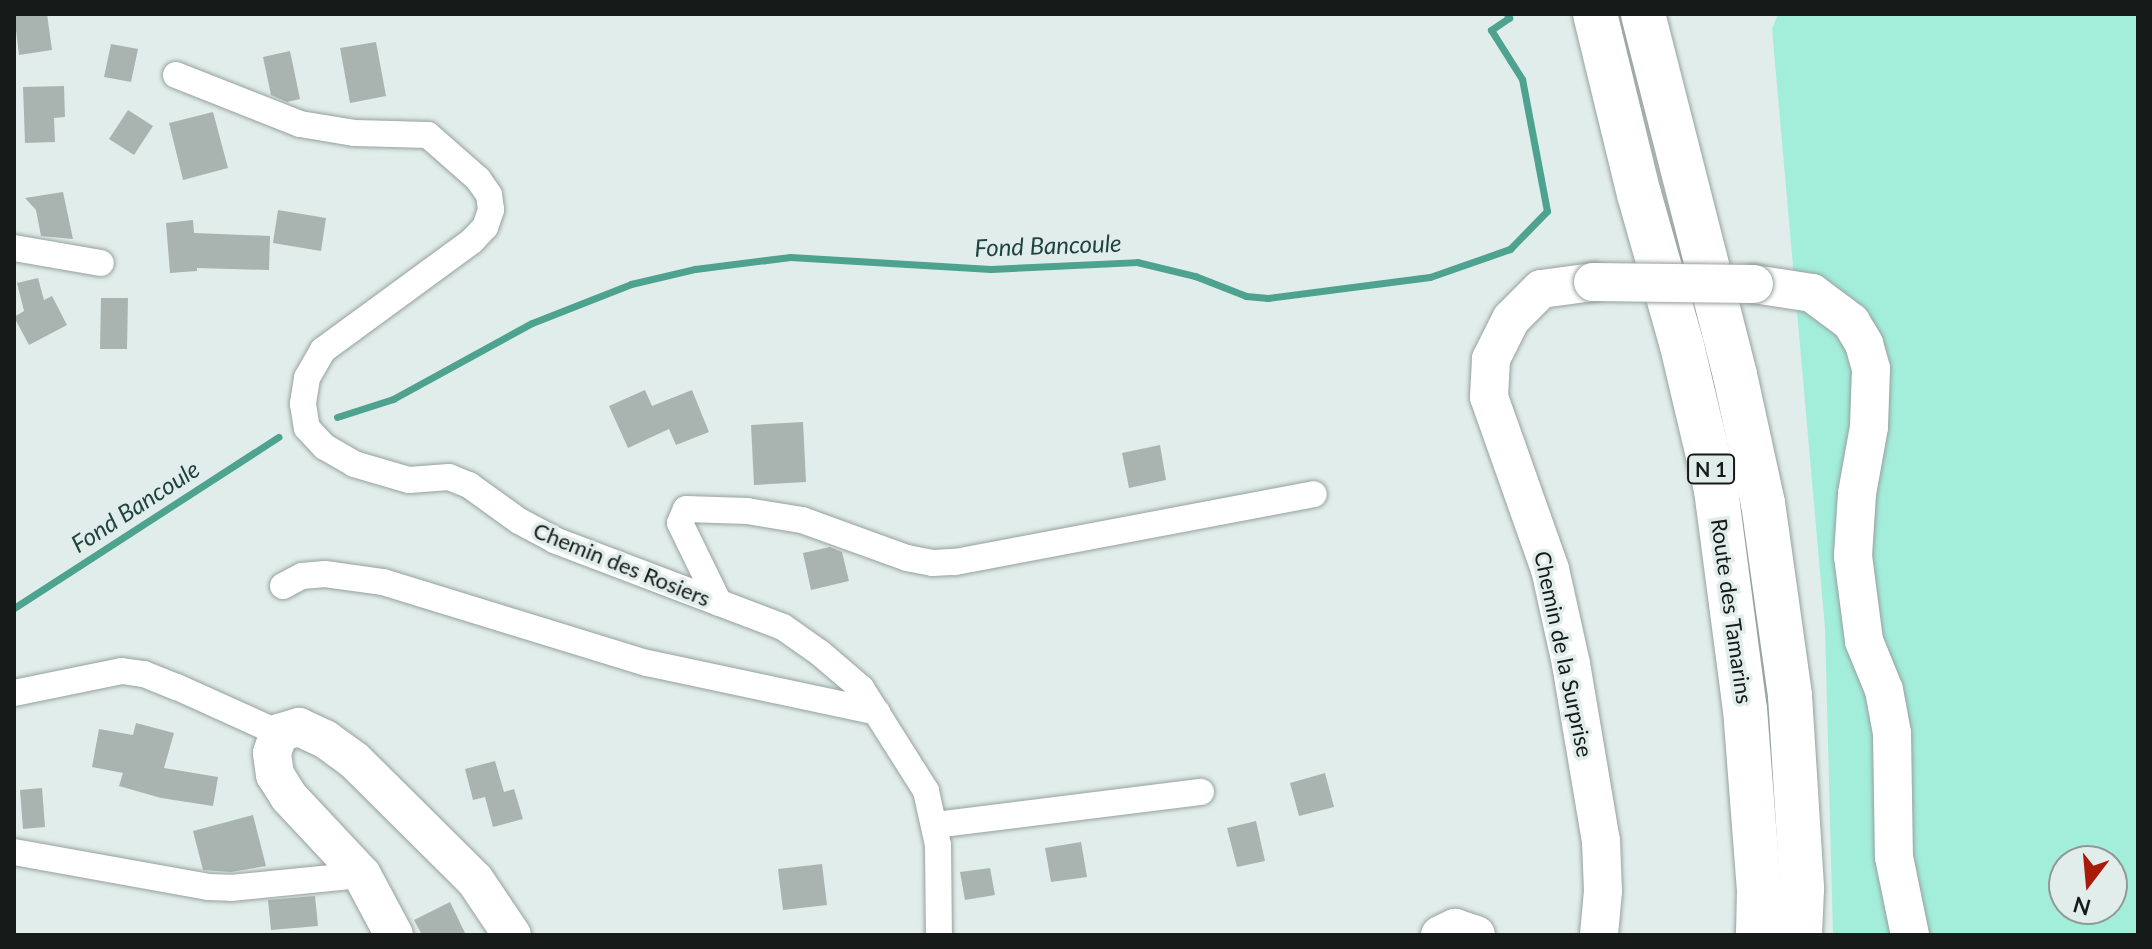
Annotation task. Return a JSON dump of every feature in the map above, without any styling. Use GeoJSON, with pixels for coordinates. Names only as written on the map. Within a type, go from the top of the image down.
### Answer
{"type":"FeatureCollection","features":[{"type":"Feature","properties":{"kind":"highway","name":"Route des Tamarins"},"geometry":{"type":"LineString","coordinates":[[1595,14],[1639,194],[1682,346],[1716,490],[1745,709],[1759,890],[1758,935]]}},
{"type":"Feature","properties":{"kind":"highway","name":"Route des Tamarins"},"geometry":{"type":"LineString","coordinates":[[1643,14],[1735,375],[1763,503],[1790,696],[1802,889],[1800,935]]}},
{"type":"Feature","properties":{"kind":"main road","name":"Chemin de la Surprise"},"geometry":{"type":"LineString","coordinates":[[1599,935],[1603,891],[1601,841],[1571,664],[1550,569],[1489,397],[1491,359],[1511,319],[1541,289],[1593,282],[1754,284],[1812,293],[1851,322],[1864,344],[1871,369],[1869,427],[1857,494],[1853,556],[1864,641],[1884,690],[1892,733],[1894,857],[1910,935]]}},
{"type":"Feature","properties":{"kind":"main road"},"geometry":{"type":"LineString","coordinates":[[394,935],[362,875],[289,797],[275,775],[272,753],[279,733],[299,727],[325,739],[354,760],[475,880],[512,935]]}},
{"type":"Feature","properties":{"kind":"main road"},"geometry":{"type":"LineString","coordinates":[[1440,935],[1455,928],[1476,935]]}},
{"type":"Feature","properties":{"kind":"street","name":"Chemin des Rosiers"},"geometry":{"type":"LineString","coordinates":[[176,75],[300,124],[355,133],[428,135],[478,179],[489,195],[491,210],[485,227],[472,241],[323,350],[307,378],[303,404],[307,428],[325,447],[354,464],[409,480],[449,477],[469,485],[519,521],[554,540],[783,627],[820,653],[861,688],[926,791],[935,825],[939,935]]}},
{"type":"Feature","properties":{"kind":"street"},"geometry":{"type":"LineString","coordinates":[[14,248],[101,263]]}},
{"type":"Feature","properties":{"kind":"street"},"geometry":{"type":"LineString","coordinates":[[719,603],[680,523],[686,509],[747,511],[802,520],[907,558],[933,563],[955,562],[1314,494]]}},
{"type":"Feature","properties":{"kind":"street"},"geometry":{"type":"LineString","coordinates":[[283,586],[302,576],[325,574],[383,582],[647,663],[877,712]]}},
{"type":"Feature","properties":{"kind":"street"},"geometry":{"type":"LineString","coordinates":[[14,693],[122,671],[144,674],[279,733]]}},
{"type":"Feature","properties":{"kind":"street"},"geometry":{"type":"LineString","coordinates":[[935,825],[1201,792]]}},
{"type":"Feature","properties":{"kind":"street"},"geometry":{"type":"LineString","coordinates":[[14,852],[208,887],[231,888],[362,875]]}},
{"type":"Feature","properties":{"kind":"green space"},"geometry":{"type":"Polygon","coordinates":[[[1778,14],[2138,14],[2138,935],[1833,935],[1825,628],[1772,29],[1778,14]]]}},
{"type":"Feature","properties":{"kind":"building"},"geometry":{"type":"Polygon","coordinates":[[[14,14],[47,14],[52,50],[19,55],[14,14]]]}},
{"type":"Feature","properties":{"kind":"building"},"geometry":{"type":"Polygon","coordinates":[[[376,42],[386,96],[350,103],[340,48],[376,42]]]}},
{"type":"Feature","properties":{"kind":"building"},"geometry":{"type":"Polygon","coordinates":[[[111,44],[138,49],[131,82],[104,77],[111,44]]]}},
{"type":"Feature","properties":{"kind":"building"},"geometry":{"type":"Polygon","coordinates":[[[290,51],[300,99],[287,102],[271,95],[263,57],[290,51]]]}},
{"type":"Feature","properties":{"kind":"building"},"geometry":{"type":"Polygon","coordinates":[[[64,86],[65,117],[54,118],[55,142],[25,143],[23,87],[64,86]]]}},
{"type":"Feature","properties":{"kind":"building"},"geometry":{"type":"Polygon","coordinates":[[[128,110],[153,126],[134,155],[109,139],[128,110]]]}},
{"type":"Feature","properties":{"kind":"building"},"geometry":{"type":"Polygon","coordinates":[[[213,112],[228,168],[183,180],[169,123],[213,112]]]}},
{"type":"Feature","properties":{"kind":"building"},"geometry":{"type":"Polygon","coordinates":[[[63,192],[73,239],[41,236],[36,210],[25,198],[63,192]]]}},
{"type":"Feature","properties":{"kind":"building"},"geometry":{"type":"Polygon","coordinates":[[[278,210],[326,218],[321,251],[273,243],[278,210]]]}},
{"type":"Feature","properties":{"kind":"building"},"geometry":{"type":"Polygon","coordinates":[[[193,220],[194,233],[270,236],[269,270],[197,268],[197,271],[170,273],[166,223],[193,220]]]}},
{"type":"Feature","properties":{"kind":"building"},"geometry":{"type":"Polygon","coordinates":[[[38,278],[44,300],[52,296],[67,325],[29,345],[14,317],[24,311],[17,283],[38,278]]]}},
{"type":"Feature","properties":{"kind":"building"},"geometry":{"type":"Polygon","coordinates":[[[101,298],[128,298],[127,349],[100,349],[101,298]]]}},
{"type":"Feature","properties":{"kind":"building"},"geometry":{"type":"Polygon","coordinates":[[[645,390],[652,406],[692,390],[709,432],[676,445],[669,429],[628,448],[609,406],[645,390]]]}},
{"type":"Feature","properties":{"kind":"building"},"geometry":{"type":"Polygon","coordinates":[[[803,422],[806,482],[754,485],[751,425],[803,422]]]}},
{"type":"Feature","properties":{"kind":"building"},"geometry":{"type":"Polygon","coordinates":[[[1160,445],[1166,480],[1129,488],[1122,453],[1160,445]]]}},
{"type":"Feature","properties":{"kind":"building"},"geometry":{"type":"Polygon","coordinates":[[[830,547],[842,552],[849,581],[811,590],[803,553],[830,547]]]}},
{"type":"Feature","properties":{"kind":"building"},"geometry":{"type":"Polygon","coordinates":[[[136,723],[174,733],[164,768],[218,777],[213,806],[161,798],[119,786],[123,773],[92,767],[99,729],[133,735],[136,723]]]}},
{"type":"Feature","properties":{"kind":"building"},"geometry":{"type":"Polygon","coordinates":[[[495,761],[504,792],[514,789],[523,819],[493,827],[485,797],[473,800],[465,769],[495,761]]]}},
{"type":"Feature","properties":{"kind":"building"},"geometry":{"type":"Polygon","coordinates":[[[1325,773],[1334,807],[1299,816],[1290,783],[1325,773]]]}},
{"type":"Feature","properties":{"kind":"building"},"geometry":{"type":"Polygon","coordinates":[[[42,788],[45,827],[23,829],[20,790],[42,788]]]}},
{"type":"Feature","properties":{"kind":"building"},"geometry":{"type":"Polygon","coordinates":[[[253,815],[266,866],[231,872],[203,870],[193,831],[253,815]]]}},
{"type":"Feature","properties":{"kind":"building"},"geometry":{"type":"Polygon","coordinates":[[[1256,821],[1265,861],[1237,867],[1227,828],[1256,821]]]}},
{"type":"Feature","properties":{"kind":"building"},"geometry":{"type":"Polygon","coordinates":[[[1081,842],[1087,877],[1051,882],[1045,848],[1081,842]]]}},
{"type":"Feature","properties":{"kind":"building"},"geometry":{"type":"Polygon","coordinates":[[[822,864],[827,905],[783,910],[778,869],[822,864]]]}},
{"type":"Feature","properties":{"kind":"building"},"geometry":{"type":"Polygon","coordinates":[[[990,868],[995,895],[965,900],[960,872],[990,868]]]}},
{"type":"Feature","properties":{"kind":"building"},"geometry":{"type":"Polygon","coordinates":[[[315,896],[318,926],[271,930],[268,900],[315,896]]]}},
{"type":"Feature","properties":{"kind":"building"},"geometry":{"type":"Polygon","coordinates":[[[450,902],[466,935],[422,935],[414,920],[450,902]]]}},
{"type":"Feature","properties":{"kind":"waterway","name":"Fond Bancoule"},"geometry":{"type":"LineString","coordinates":[[337,417],[393,399],[532,323],[631,284],[695,269],[790,257],[991,269],[1137,262],[1195,276],[1246,296],[1268,298],[1430,277],[1510,249],[1547,211],[1522,79],[1491,30],[1509,18],[1507,14]]}},
{"type":"Feature","properties":{"kind":"waterway","name":"Fond Bancoule"},"geometry":{"type":"LineString","coordinates":[[14,608],[278,437]]}}]}
